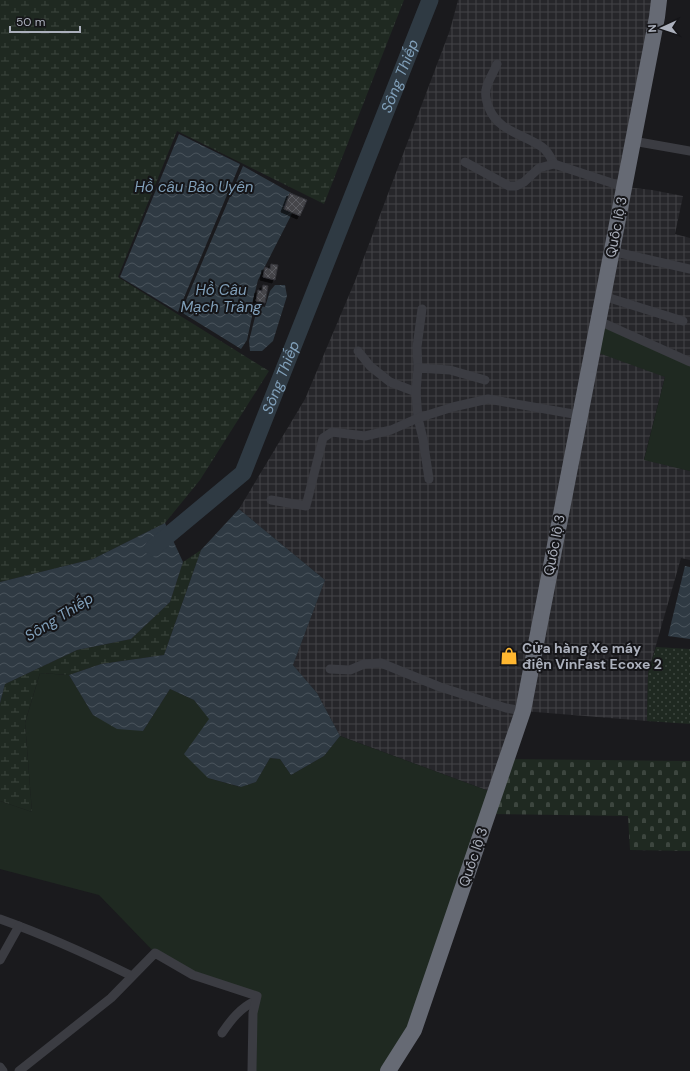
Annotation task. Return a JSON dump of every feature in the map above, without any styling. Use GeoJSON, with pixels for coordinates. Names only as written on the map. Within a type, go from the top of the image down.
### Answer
{"type":"FeatureCollection","features":[{"type":"Feature","properties":{"kind":"highway","name":"Quốc lộ 3"},"geometry":{"type":"LineString","coordinates":[[388,1071],[414,1030],[522,711],[599,321],[659,0]]}},
{"type":"Feature","properties":{"kind":"street"},"geometry":{"type":"LineString","coordinates":[[497,64],[486,90],[487,103],[491,114],[498,123],[510,131],[542,147],[554,164]]}},
{"type":"Feature","properties":{"kind":"street"},"geometry":{"type":"LineString","coordinates":[[633,141],[690,151]]}},
{"type":"Feature","properties":{"kind":"street"},"geometry":{"type":"LineString","coordinates":[[465,162],[508,186],[516,186],[524,182],[539,168],[554,164],[624,187]]}},
{"type":"Feature","properties":{"kind":"street"},"geometry":{"type":"LineString","coordinates":[[611,251],[690,269]]}},
{"type":"Feature","properties":{"kind":"street"},"geometry":{"type":"LineString","coordinates":[[603,296],[683,321]]}},
{"type":"Feature","properties":{"kind":"street"},"geometry":{"type":"LineString","coordinates":[[422,309],[417,347],[418,368],[416,392],[418,418],[429,479]]}},
{"type":"Feature","properties":{"kind":"street"},"geometry":{"type":"LineString","coordinates":[[599,321],[690,362]]}},
{"type":"Feature","properties":{"kind":"street"},"geometry":{"type":"LineString","coordinates":[[358,351],[370,366],[390,382],[416,392]]}},
{"type":"Feature","properties":{"kind":"street"},"geometry":{"type":"LineString","coordinates":[[418,368],[450,370],[485,380]]}},
{"type":"Feature","properties":{"kind":"street"},"geometry":{"type":"LineString","coordinates":[[271,500],[306,506],[323,438],[332,432],[365,436],[391,430],[418,418],[453,407],[488,399],[580,415]]}},
{"type":"Feature","properties":{"kind":"street"},"geometry":{"type":"LineString","coordinates":[[330,669],[350,670],[364,664],[381,663],[440,687],[506,708],[522,711]]}},
{"type":"Feature","properties":{"kind":"street"},"geometry":{"type":"LineString","coordinates":[[0,919],[78,950],[132,976]]}},
{"type":"Feature","properties":{"kind":"street"},"geometry":{"type":"LineString","coordinates":[[0,960],[19,926]]}},
{"type":"Feature","properties":{"kind":"street"},"geometry":{"type":"LineString","coordinates":[[19,1071],[111,998],[155,953],[194,975],[257,996],[253,1013],[252,1071]]}},
{"type":"Feature","properties":{"kind":"street"},"geometry":{"type":"LineString","coordinates":[[222,1034],[232,1018],[245,1006],[255,1001]]}},
{"type":"Feature","properties":{"kind":"street"},"geometry":{"type":"LineString","coordinates":[[0,1067],[3,1071]]}},
{"type":"Feature","properties":{"kind":"shaded area"},"geometry":{"type":"Polygon","coordinates":[[[458,0],[659,0],[625,187],[683,196],[675,234],[690,238],[690,364],[665,377],[644,459],[690,471],[690,560],[681,558],[648,673],[647,721],[523,711],[494,793],[340,736],[317,693],[293,665],[325,580],[239,509],[305,399],[355,281],[450,30],[458,0]]]}},
{"type":"Feature","properties":{"kind":"green space"},"geometry":{"type":"Polygon","coordinates":[[[0,0],[404,0],[324,204],[177,131],[118,277],[269,371],[200,480],[165,523],[93,559],[0,582],[0,0]]]}},
{"type":"Feature","properties":{"kind":"green space"},"geometry":{"type":"Polygon","coordinates":[[[599,321],[690,364],[690,471],[644,460],[665,377],[593,351],[599,321]]]}},
{"type":"Feature","properties":{"kind":"green space"},"geometry":{"type":"Polygon","coordinates":[[[201,550],[164,655],[101,664],[69,675],[40,673],[25,723],[32,812],[0,801],[0,703],[5,684],[77,650],[131,639],[170,602],[183,562],[201,550]]]}},
{"type":"Feature","properties":{"kind":"green space"},"geometry":{"type":"Polygon","coordinates":[[[656,647],[690,649],[690,724],[647,721],[648,673],[656,647]]]}},
{"type":"Feature","properties":{"kind":"green space"},"geometry":{"type":"Polygon","coordinates":[[[40,673],[69,675],[93,715],[143,731],[170,689],[194,700],[210,719],[208,778],[240,787],[256,782],[270,758],[280,759],[291,775],[324,756],[340,736],[494,793],[414,1030],[389,1071],[256,1071],[257,996],[193,975],[155,953],[99,895],[0,869],[0,801],[32,812],[25,723],[40,673]]]}},
{"type":"Feature","properties":{"kind":"green space"},"geometry":{"type":"Polygon","coordinates":[[[506,759],[690,761],[690,851],[630,850],[628,816],[487,814],[506,759]]]}},
{"type":"Feature","properties":{"kind":"water","name":"Hồ câu Bảo Uyên"},"geometry":{"type":"Polygon","coordinates":[[[179,134],[240,164],[178,312],[120,277],[179,134]]]}},
{"type":"Feature","properties":{"kind":"water","name":"Hồ Câu Mạch Tràng"},"geometry":{"type":"Polygon","coordinates":[[[243,166],[300,198],[258,280],[252,304],[253,312],[247,340],[241,349],[181,312],[243,166]]]}},
{"type":"Feature","properties":{"kind":"water"},"geometry":{"type":"Polygon","coordinates":[[[275,285],[285,285],[287,296],[273,341],[262,351],[250,351],[249,341],[258,305],[265,307],[270,291],[275,285]]]}},
{"type":"Feature","properties":{"kind":"water"},"geometry":{"type":"Polygon","coordinates":[[[239,509],[325,580],[293,665],[317,693],[340,736],[324,756],[291,775],[280,759],[270,758],[256,782],[241,787],[208,778],[184,754],[209,719],[194,700],[170,689],[143,731],[117,729],[93,715],[69,675],[101,664],[164,655],[201,550],[239,509]]]}},
{"type":"Feature","properties":{"kind":"water"},"geometry":{"type":"Polygon","coordinates":[[[165,523],[183,562],[170,602],[131,639],[77,650],[5,684],[0,703],[0,582],[93,559],[165,523]]]}},
{"type":"Feature","properties":{"kind":"water"},"geometry":{"type":"Polygon","coordinates":[[[685,566],[690,567],[690,639],[668,636],[685,566]]]}},
{"type":"Feature","properties":{"kind":"building"},"geometry":{"type":"Polygon","coordinates":[[[290,193],[307,200],[300,216],[284,209],[290,193]]]}},
{"type":"Feature","properties":{"kind":"building"},"geometry":{"type":"Polygon","coordinates":[[[271,264],[278,265],[275,280],[263,277],[265,267],[270,269],[271,264]]]}},
{"type":"Feature","properties":{"kind":"building"},"geometry":{"type":"Polygon","coordinates":[[[263,285],[268,286],[265,303],[256,301],[258,290],[262,291],[263,285]]]}},
{"type":"Feature","properties":{"kind":"waterway","name":"Sông Thiếp"},"geometry":{"type":"LineString","coordinates":[[153,548],[243,473],[430,0]]}},
{"type":"Feature","properties":{"kind":"place","name":"Cửa hàng Xe máy điện VinFast Ecoxe 2"},"geometry":{"type":"Point","coordinates":[509,656]}}]}
